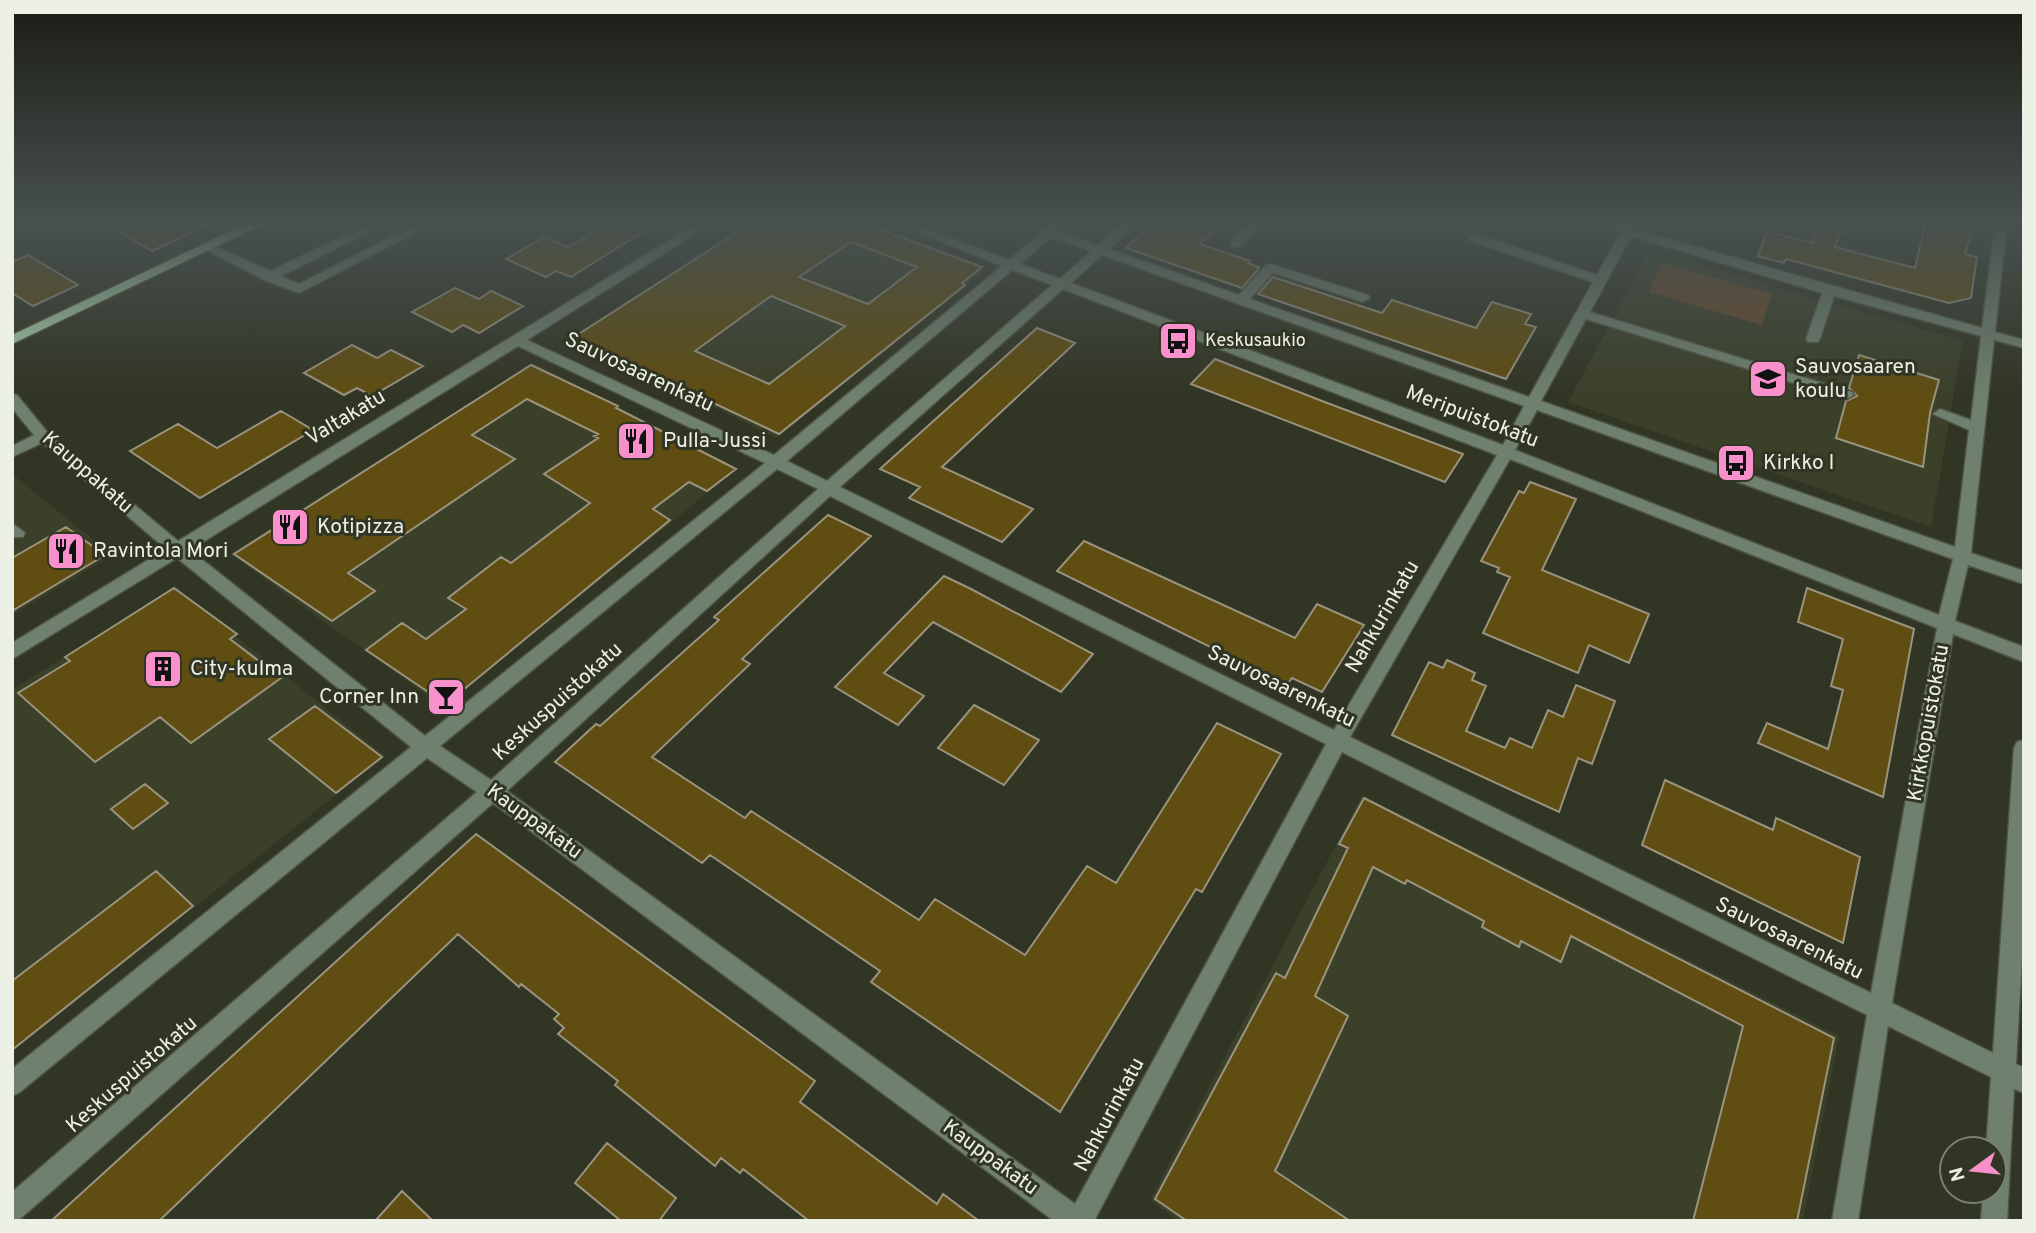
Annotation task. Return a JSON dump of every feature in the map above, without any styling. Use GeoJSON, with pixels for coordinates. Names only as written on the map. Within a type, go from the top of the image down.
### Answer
{"type":"FeatureCollection","features":[{"type":"Feature","properties":{"kind":"main road"},"geometry":{"type":"LineString","coordinates":[[12,340],[137,282]]}},
{"type":"Feature","properties":{"kind":"street"},"geometry":{"type":"LineString","coordinates":[[280,282],[299,289],[315,282]]}},
{"type":"Feature","properties":{"kind":"street","name":"Valtakatu"},"geometry":{"type":"LineString","coordinates":[[12,652],[611,282]]}},
{"type":"Feature","properties":{"kind":"street"},"geometry":{"type":"LineString","coordinates":[[12,1084],[776,462],[992,282]]}},
{"type":"Feature","properties":{"kind":"street","name":"Meripuistokatu"},"geometry":{"type":"LineString","coordinates":[[1054,282],[1506,453],[2024,655]]}},
{"type":"Feature","properties":{"kind":"street","name":"Keskuspuistokatu"},"geometry":{"type":"LineString","coordinates":[[12,1209],[492,791],[830,488],[1067,282]]}},
{"type":"Feature","properties":{"kind":"street","name":"Meripuistokatu"},"geometry":{"type":"LineString","coordinates":[[1190,282],[2024,578]]}},
{"type":"Feature","properties":{"kind":"street"},"geometry":{"type":"LineString","coordinates":[[1242,300],[1258,282]]}},
{"type":"Feature","properties":{"kind":"street"},"geometry":{"type":"LineString","coordinates":[[1312,282],[1363,298]]}},
{"type":"Feature","properties":{"kind":"street","name":"Nahkurinkatu"},"geometry":{"type":"LineString","coordinates":[[1078,1221],[1339,741],[1506,453],[1598,282]]}},
{"type":"Feature","properties":{"kind":"street"},"geometry":{"type":"LineString","coordinates":[[1799,282],[2024,344]]}},
{"type":"Feature","properties":{"kind":"street","name":"Kirkkopuistokatu"},"geometry":{"type":"LineString","coordinates":[[1845,1221],[1946,624],[1962,555],[1994,282]]}},
{"type":"Feature","properties":{"kind":"street"},"geometry":{"type":"LineString","coordinates":[[1813,339],[1829,291]]}},
{"type":"Feature","properties":{"kind":"street"},"geometry":{"type":"LineString","coordinates":[[1580,313],[1847,395]]}},
{"type":"Feature","properties":{"kind":"street","name":"Sauvosaarenkatu"},"geometry":{"type":"LineString","coordinates":[[516,340],[830,488],[2024,1081]]}},
{"type":"Feature","properties":{"kind":"street","name":"Kauppakatu"},"geometry":{"type":"LineString","coordinates":[[12,398],[43,436],[177,548],[424,746],[492,791],[1078,1221]]}},
{"type":"Feature","properties":{"kind":"street"},"geometry":{"type":"LineString","coordinates":[[1940,414],[1975,427]]}},
{"type":"Feature","properties":{"kind":"street"},"geometry":{"type":"LineString","coordinates":[[12,452],[43,436]]}},
{"type":"Feature","properties":{"kind":"street"},"geometry":{"type":"LineString","coordinates":[[1994,1221],[2024,748]]}},
{"type":"Feature","properties":{"kind":"shaded area"},"geometry":{"type":"Polygon","coordinates":[[[658,282],[971,282],[777,438],[571,337],[658,282]]]}},
{"type":"Feature","properties":{"kind":"shaded area","name":"Sauvosaaren koulu"},"geometry":{"type":"Polygon","coordinates":[[[1633,282],[1756,282],[1963,341],[1931,527],[1568,402],[1633,282]]]}},
{"type":"Feature","properties":{"kind":"shaded area"},"geometry":{"type":"Polygon","coordinates":[[[1654,282],[1728,282],[1772,294],[1762,325],[1649,292],[1654,282]]]}},
{"type":"Feature","properties":{"kind":"shaded area"},"geometry":{"type":"Polygon","coordinates":[[[533,363],[738,468],[443,707],[230,554],[533,363]]]}},
{"type":"Feature","properties":{"kind":"shaded area"},"geometry":{"type":"Polygon","coordinates":[[[12,474],[112,555],[12,615],[12,474]]]}},
{"type":"Feature","properties":{"kind":"shaded area"},"geometry":{"type":"Polygon","coordinates":[[[175,587],[385,756],[12,1052],[12,690],[175,587]]]}},
{"type":"Feature","properties":{"kind":"shaded area"},"geometry":{"type":"Polygon","coordinates":[[[1362,795],[1839,1036],[1803,1221],[1178,1221],[1150,1200],[1362,795]]]}},
{"type":"Feature","properties":{"kind":"building"},"geometry":{"type":"Polygon","coordinates":[[[12,282],[72,282],[78,285],[33,306],[12,293],[12,282]]]}},
{"type":"Feature","properties":{"kind":"building"},"geometry":{"type":"Polygon","coordinates":[[[660,282],[811,282],[868,304],[898,282],[964,282],[962,283],[965,285],[779,434],[574,337],[660,282]],[[771,296],[695,351],[769,384],[845,326],[771,296]]]}},
{"type":"Feature","properties":{"kind":"building"},"geometry":{"type":"Polygon","coordinates":[[[1223,282],[1248,282],[1242,288],[1223,282]]]}},
{"type":"Feature","properties":{"kind":"building"},"geometry":{"type":"Polygon","coordinates":[[[1269,282],[1287,282],[1382,313],[1392,300],[1476,328],[1492,302],[1531,314],[1525,324],[1536,327],[1506,379],[1258,294],[1269,282]]]}},
{"type":"Feature","properties":{"kind":"building"},"geometry":{"type":"Polygon","coordinates":[[[1870,282],[1973,282],[1971,298],[1949,303],[1870,282]]]}},
{"type":"Feature","properties":{"kind":"building"},"geometry":{"type":"Polygon","coordinates":[[[455,288],[479,299],[491,291],[523,306],[479,333],[463,325],[452,332],[412,312],[455,288]]]}},
{"type":"Feature","properties":{"kind":"building"},"geometry":{"type":"Polygon","coordinates":[[[1037,328],[1075,343],[942,467],[1033,509],[1002,542],[909,498],[920,487],[880,469],[1037,328]]]}},
{"type":"Feature","properties":{"kind":"building"},"geometry":{"type":"Polygon","coordinates":[[[352,345],[377,358],[391,350],[423,366],[372,396],[357,388],[344,395],[304,373],[352,345]]]}},
{"type":"Feature","properties":{"kind":"building"},"geometry":{"type":"Polygon","coordinates":[[[1859,355],[1939,380],[1930,413],[1923,467],[1836,438],[1846,401],[1857,396],[1849,388],[1859,355]]]}},
{"type":"Feature","properties":{"kind":"building"},"geometry":{"type":"Polygon","coordinates":[[[1215,359],[1463,454],[1445,482],[1191,384],[1215,359]]]}},
{"type":"Feature","properties":{"kind":"building"},"geometry":{"type":"Polygon","coordinates":[[[531,365],[618,406],[616,408],[736,469],[707,491],[689,482],[653,509],[670,520],[446,704],[366,650],[402,623],[426,639],[466,609],[448,598],[501,557],[511,563],[590,503],[544,474],[598,438],[594,436],[598,434],[527,399],[472,435],[515,459],[348,573],[375,591],[332,621],[234,554],[531,365]]]}},
{"type":"Feature","properties":{"kind":"building"},"geometry":{"type":"Polygon","coordinates":[[[281,411],[313,430],[200,498],[130,451],[178,424],[217,448],[281,411]]]}},
{"type":"Feature","properties":{"kind":"building"},"geometry":{"type":"Polygon","coordinates":[[[1530,482],[1576,499],[1542,570],[1649,614],[1629,663],[1589,645],[1578,673],[1483,633],[1510,577],[1497,572],[1499,568],[1481,561],[1519,491],[1524,493],[1530,482]]]}},
{"type":"Feature","properties":{"kind":"building"},"geometry":{"type":"Polygon","coordinates":[[[828,515],[871,536],[742,659],[750,664],[652,757],[745,818],[751,811],[919,920],[935,899],[1025,955],[1087,866],[1116,883],[1217,723],[1281,754],[1202,892],[1196,889],[1060,1112],[871,982],[880,971],[710,855],[702,863],[555,762],[596,724],[600,726],[719,620],[714,617],[828,515]]]}},
{"type":"Feature","properties":{"kind":"building"},"geometry":{"type":"Polygon","coordinates":[[[66,527],[105,555],[12,611],[12,558],[66,527]]]}},
{"type":"Feature","properties":{"kind":"building"},"geometry":{"type":"Polygon","coordinates":[[[1084,541],[1295,638],[1317,604],[1364,625],[1322,692],[1292,678],[1287,685],[1057,571],[1084,541]]]}},
{"type":"Feature","properties":{"kind":"building"},"geometry":{"type":"Polygon","coordinates":[[[944,576],[1093,654],[1061,692],[933,622],[884,673],[924,696],[898,725],[835,687],[944,576]]]}},
{"type":"Feature","properties":{"kind":"building","name":"City-kulma"},"geometry":{"type":"Polygon","coordinates":[[[174,588],[237,634],[230,639],[281,678],[191,743],[160,717],[95,762],[18,693],[70,661],[65,657],[174,588]]]}},
{"type":"Feature","properties":{"kind":"building"},"geometry":{"type":"Polygon","coordinates":[[[1807,588],[1914,629],[1883,797],[1758,743],[1767,723],[1828,749],[1843,690],[1831,686],[1843,639],[1798,622],[1807,588]]]}},
{"type":"Feature","properties":{"kind":"building"},"geometry":{"type":"Polygon","coordinates":[[[1447,660],[1475,673],[1472,680],[1486,686],[1466,731],[1505,748],[1510,738],[1532,748],[1548,710],[1563,717],[1576,685],[1615,701],[1592,764],[1578,758],[1559,812],[1392,735],[1429,662],[1443,668],[1447,660]]]}},
{"type":"Feature","properties":{"kind":"building"},"geometry":{"type":"Polygon","coordinates":[[[974,705],[1039,740],[1004,785],[938,748],[974,705]]]}},
{"type":"Feature","properties":{"kind":"building"},"geometry":{"type":"Polygon","coordinates":[[[315,706],[382,757],[336,793],[269,739],[315,706]]]}},
{"type":"Feature","properties":{"kind":"building"},"geometry":{"type":"Polygon","coordinates":[[[1665,780],[1773,830],[1776,818],[1860,857],[1843,943],[1642,845],[1665,780]]]}},
{"type":"Feature","properties":{"kind":"building"},"geometry":{"type":"Polygon","coordinates":[[[145,784],[168,803],[133,829],[111,809],[145,784]]]}},
{"type":"Feature","properties":{"kind":"building"},"geometry":{"type":"Polygon","coordinates":[[[1364,798],[1834,1038],[1797,1221],[1693,1221],[1743,1026],[1571,936],[1561,962],[1521,941],[1519,947],[1482,927],[1484,921],[1407,880],[1405,884],[1373,867],[1315,996],[1348,1016],[1275,1171],[1350,1221],[1187,1221],[1155,1199],[1276,973],[1285,978],[1348,848],[1339,844],[1364,798]]]}},
{"type":"Feature","properties":{"kind":"building"},"geometry":{"type":"Polygon","coordinates":[[[476,834],[815,1081],[800,1102],[937,1204],[943,1194],[979,1221],[809,1221],[743,1169],[740,1173],[721,1158],[715,1166],[615,1085],[618,1081],[558,1034],[564,1028],[554,1019],[559,1014],[521,984],[519,987],[458,934],[159,1221],[51,1221],[476,834]]]}},
{"type":"Feature","properties":{"kind":"building"},"geometry":{"type":"Polygon","coordinates":[[[156,871],[193,906],[12,1050],[12,981],[156,871]]]}},
{"type":"Feature","properties":{"kind":"building"},"geometry":{"type":"Polygon","coordinates":[[[607,1143],[676,1198],[659,1221],[621,1221],[575,1183],[607,1143]]]}},
{"type":"Feature","properties":{"kind":"building"},"geometry":{"type":"Polygon","coordinates":[[[402,1191],[433,1221],[375,1221],[402,1191]]]}},
{"type":"Feature","properties":{"kind":"place","name":"Keskusaukio"},"geometry":{"type":"Point","coordinates":[1178,341]}},
{"type":"Feature","properties":{"kind":"place","name":"Sauvosaaren koulu"},"geometry":{"type":"Point","coordinates":[1768,379]}},
{"type":"Feature","properties":{"kind":"place","name":"Pulla-Jussi"},"geometry":{"type":"Point","coordinates":[636,441]}},
{"type":"Feature","properties":{"kind":"place","name":"Kirkko I"},"geometry":{"type":"Point","coordinates":[1736,463]}},
{"type":"Feature","properties":{"kind":"place","name":"Kotipizza"},"geometry":{"type":"Point","coordinates":[290,527]}},
{"type":"Feature","properties":{"kind":"place","name":"Ravintola Mori"},"geometry":{"type":"Point","coordinates":[66,551]}},
{"type":"Feature","properties":{"kind":"place","name":"City-kulma"},"geometry":{"type":"Point","coordinates":[163,669]}},
{"type":"Feature","properties":{"kind":"place","name":"Corner Inn"},"geometry":{"type":"Point","coordinates":[446,697]}}]}
